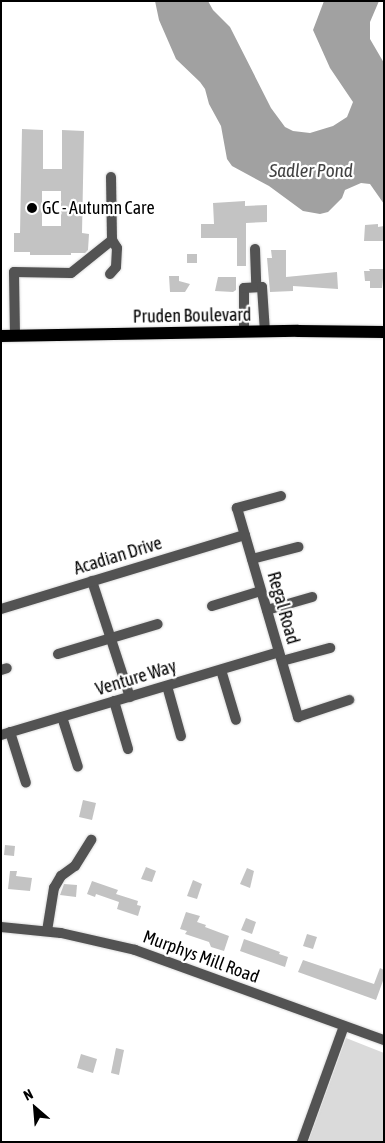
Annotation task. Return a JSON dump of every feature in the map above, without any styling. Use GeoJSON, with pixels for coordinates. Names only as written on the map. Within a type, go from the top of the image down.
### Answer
{"type":"FeatureCollection","features":[{"type":"Feature","properties":{"kind":"main road","name":"Pruden Boulevard"},"geometry":{"type":"LineString","coordinates":[[1,336],[384,332]]}},
{"type":"Feature","properties":{"kind":"street"},"geometry":{"type":"LineString","coordinates":[[110,274],[116,267],[117,248],[112,240],[111,177]]}},
{"type":"Feature","properties":{"kind":"street"},"geometry":{"type":"LineString","coordinates":[[15,336],[14,272],[70,272],[112,240]]}},
{"type":"Feature","properties":{"kind":"street"},"geometry":{"type":"LineString","coordinates":[[255,249],[256,287]]}},
{"type":"Feature","properties":{"kind":"street"},"geometry":{"type":"LineString","coordinates":[[244,332],[244,288],[262,287],[266,332]]}},
{"type":"Feature","properties":{"kind":"street","name":"Regal Road"},"geometry":{"type":"LineString","coordinates":[[280,496],[237,508],[298,717],[349,700]]}},
{"type":"Feature","properties":{"kind":"street","name":"Acadian Drive"},"geometry":{"type":"LineString","coordinates":[[1,609],[244,535]]}},
{"type":"Feature","properties":{"kind":"street"},"geometry":{"type":"LineString","coordinates":[[252,559],[298,547]]}},
{"type":"Feature","properties":{"kind":"street"},"geometry":{"type":"LineString","coordinates":[[92,581],[130,697]]}},
{"type":"Feature","properties":{"kind":"street"},"geometry":{"type":"LineString","coordinates":[[212,606],[261,591]]}},
{"type":"Feature","properties":{"kind":"street"},"geometry":{"type":"LineString","coordinates":[[267,610],[312,597]]}},
{"type":"Feature","properties":{"kind":"street"},"geometry":{"type":"LineString","coordinates":[[58,654],[158,624]]}},
{"type":"Feature","properties":{"kind":"street","name":"Venture Way"},"geometry":{"type":"LineString","coordinates":[[6,733],[221,670],[330,648]]}},
{"type":"Feature","properties":{"kind":"street"},"geometry":{"type":"LineString","coordinates":[[221,670],[236,720]]}},
{"type":"Feature","properties":{"kind":"street"},"geometry":{"type":"LineString","coordinates":[[167,686],[182,736]]}},
{"type":"Feature","properties":{"kind":"street"},"geometry":{"type":"LineString","coordinates":[[114,701],[128,749]]}},
{"type":"Feature","properties":{"kind":"street"},"geometry":{"type":"LineString","coordinates":[[62,717],[78,767]]}},
{"type":"Feature","properties":{"kind":"street"},"geometry":{"type":"LineString","coordinates":[[6,733],[26,783]]}},
{"type":"Feature","properties":{"kind":"street"},"geometry":{"type":"LineString","coordinates":[[47,931],[54,888],[61,876],[75,866],[91,840]]}},
{"type":"Feature","properties":{"kind":"street","name":"Murphys Mill Road"},"geometry":{"type":"LineString","coordinates":[[1,927],[47,931],[100,940],[134,950],[384,1040]]}},
{"type":"Feature","properties":{"kind":"street"},"geometry":{"type":"LineString","coordinates":[[302,1142],[344,1026]]}},
{"type":"Feature","properties":{"kind":"shaded area"},"geometry":{"type":"Polygon","coordinates":[[[346,1038],[384,1053],[384,1142],[308,1142],[346,1038]]]}},
{"type":"Feature","properties":{"kind":"water","name":"Sadler Pond"},"geometry":{"type":"Polygon","coordinates":[[[155,1],[208,1],[213,10],[230,27],[271,108],[285,127],[293,131],[310,133],[333,126],[347,117],[353,102],[330,68],[313,30],[324,1],[379,1],[370,22],[370,39],[384,63],[384,204],[370,184],[361,183],[345,190],[342,198],[328,212],[320,214],[303,211],[269,186],[232,166],[227,159],[221,126],[209,104],[205,89],[176,59],[159,20],[155,1]]]}},
{"type":"Feature","properties":{"kind":"building","name":"GC - Autumn Care"},"geometry":{"type":"Polygon","coordinates":[[[22,129],[43,130],[43,169],[62,169],[62,130],[84,131],[82,233],[89,234],[88,250],[85,253],[71,253],[71,255],[30,255],[30,252],[14,252],[14,233],[20,233],[22,129]],[[42,191],[42,226],[61,226],[61,191],[42,191]]]}},
{"type":"Feature","properties":{"kind":"building"},"geometry":{"type":"Polygon","coordinates":[[[245,201],[245,206],[267,205],[267,222],[246,223],[246,266],[237,266],[237,238],[201,238],[201,224],[214,224],[213,203],[245,201]]]}},
{"type":"Feature","properties":{"kind":"building"},"geometry":{"type":"Polygon","coordinates":[[[378,224],[378,227],[384,226],[384,241],[364,241],[365,225],[378,224]]]}},
{"type":"Feature","properties":{"kind":"building"},"geometry":{"type":"Polygon","coordinates":[[[271,250],[286,250],[286,277],[337,272],[338,289],[293,286],[293,291],[270,292],[267,258],[272,258],[271,250]]]}},
{"type":"Feature","properties":{"kind":"building"},"geometry":{"type":"Polygon","coordinates":[[[187,254],[197,254],[197,263],[187,263],[187,254]]]}},
{"type":"Feature","properties":{"kind":"building"},"geometry":{"type":"Polygon","coordinates":[[[369,269],[384,269],[382,288],[370,288],[370,281],[365,281],[364,271],[370,271],[369,269]]]}},
{"type":"Feature","properties":{"kind":"building"},"geometry":{"type":"Polygon","coordinates":[[[169,276],[179,276],[179,281],[190,284],[185,292],[170,292],[169,276]]]}},
{"type":"Feature","properties":{"kind":"building"},"geometry":{"type":"Polygon","coordinates":[[[218,277],[236,277],[236,290],[233,292],[215,291],[218,277]]]}},
{"type":"Feature","properties":{"kind":"building"},"geometry":{"type":"Polygon","coordinates":[[[83,800],[96,803],[92,820],[79,817],[83,800]]]}},
{"type":"Feature","properties":{"kind":"building"},"geometry":{"type":"Polygon","coordinates":[[[5,845],[15,846],[14,856],[4,855],[5,845]]]}},
{"type":"Feature","properties":{"kind":"building"},"geometry":{"type":"Polygon","coordinates":[[[146,867],[156,871],[152,882],[141,879],[146,867]]]}},
{"type":"Feature","properties":{"kind":"building"},"geometry":{"type":"Polygon","coordinates":[[[247,868],[254,871],[250,888],[240,884],[247,868]]]}},
{"type":"Feature","properties":{"kind":"building"},"geometry":{"type":"Polygon","coordinates":[[[10,871],[17,871],[16,876],[32,878],[30,891],[8,889],[10,871]]]}},
{"type":"Feature","properties":{"kind":"building"},"geometry":{"type":"Polygon","coordinates":[[[193,880],[202,884],[197,899],[187,896],[193,880]]]}},
{"type":"Feature","properties":{"kind":"building"},"geometry":{"type":"Polygon","coordinates":[[[92,881],[118,890],[116,894],[138,901],[137,905],[141,906],[138,916],[117,909],[119,902],[96,894],[95,897],[87,894],[92,881]]]}},
{"type":"Feature","properties":{"kind":"building"},"geometry":{"type":"Polygon","coordinates":[[[64,884],[77,885],[76,897],[60,895],[64,884]]]}},
{"type":"Feature","properties":{"kind":"building"},"geometry":{"type":"Polygon","coordinates":[[[186,912],[200,916],[197,922],[206,925],[205,927],[229,936],[224,951],[211,947],[209,942],[185,934],[187,931],[180,929],[186,912]]]}},
{"type":"Feature","properties":{"kind":"building"},"geometry":{"type":"Polygon","coordinates":[[[246,918],[256,922],[252,934],[241,930],[246,918]]]}},
{"type":"Feature","properties":{"kind":"building"},"geometry":{"type":"Polygon","coordinates":[[[307,934],[317,937],[313,949],[303,946],[307,934]]]}},
{"type":"Feature","properties":{"kind":"building"},"geometry":{"type":"Polygon","coordinates":[[[244,939],[280,952],[279,954],[288,957],[285,967],[240,951],[244,939]]]}},
{"type":"Feature","properties":{"kind":"building"},"geometry":{"type":"Polygon","coordinates":[[[303,960],[374,984],[380,968],[384,970],[384,978],[376,1000],[298,972],[303,960]]]}},
{"type":"Feature","properties":{"kind":"building"},"geometry":{"type":"Polygon","coordinates":[[[116,1048],[124,1050],[119,1075],[111,1073],[116,1048]]]}},
{"type":"Feature","properties":{"kind":"building"},"geometry":{"type":"Polygon","coordinates":[[[81,1054],[97,1059],[93,1073],[77,1068],[81,1054]]]}},
{"type":"Feature","properties":{"kind":"place","name":"GC - Autumn Care"},"geometry":{"type":"Point","coordinates":[32,208]}}]}
